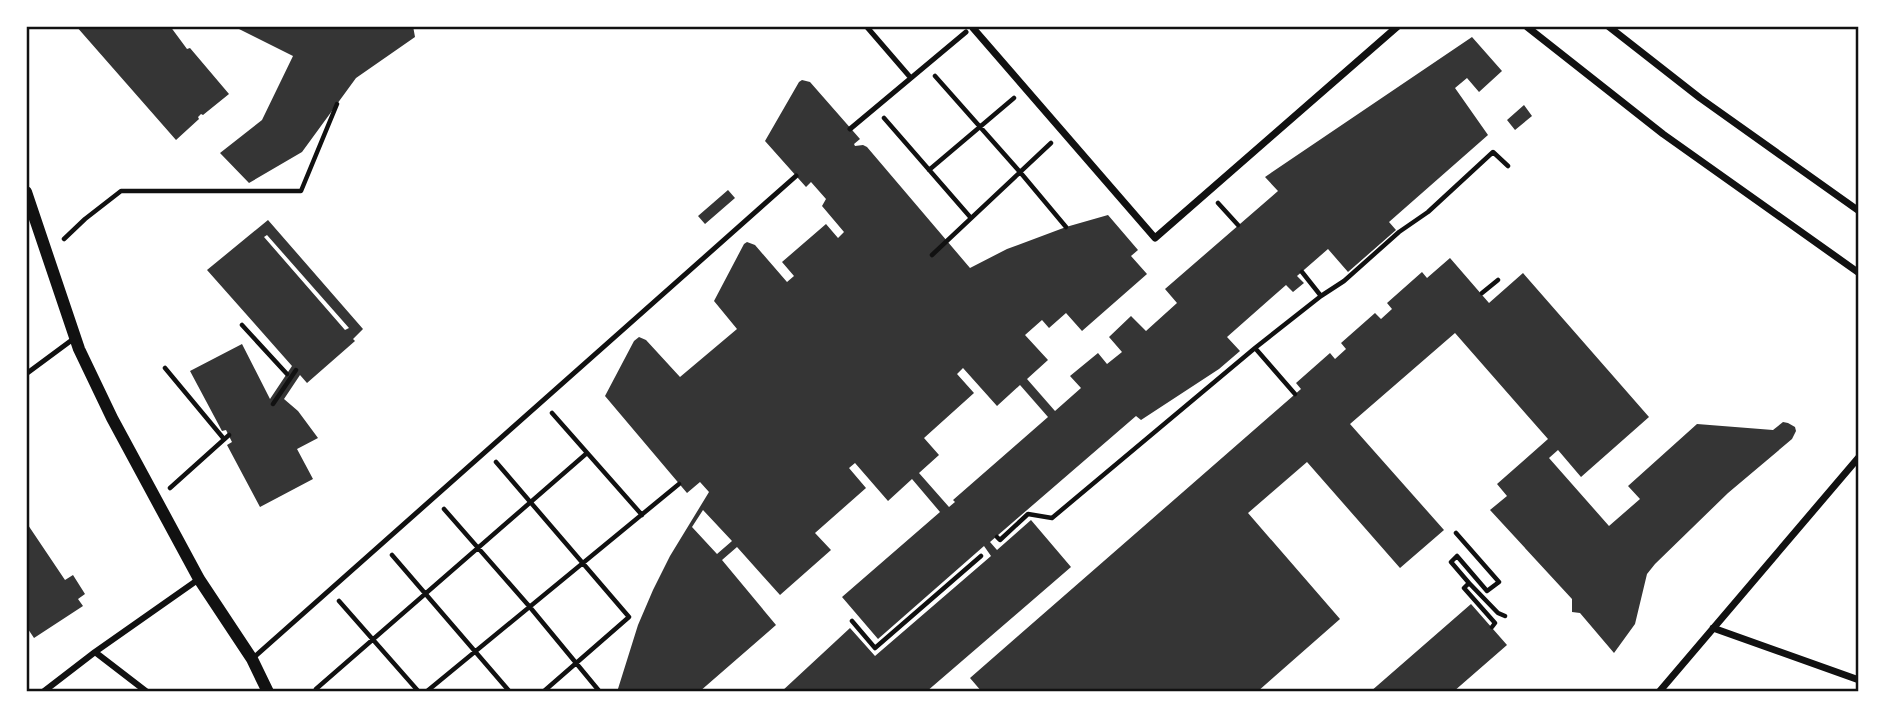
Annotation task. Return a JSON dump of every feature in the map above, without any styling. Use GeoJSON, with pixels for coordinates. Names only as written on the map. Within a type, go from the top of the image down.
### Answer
{"type":"FeatureCollection","features":[{"type":"Feature","properties":{"kind":"street"},"geometry":{"type":"LineString","coordinates":[[976,26],[973,28],[1156,238],[1398,26]]}},
{"type":"Feature","properties":{"kind":"street"},"geometry":{"type":"LineString","coordinates":[[1526,26],[1663,134],[1859,273]]}},
{"type":"Feature","properties":{"kind":"street"},"geometry":{"type":"LineString","coordinates":[[1608,26],[1700,97],[1859,211]]}},
{"type":"Feature","properties":{"kind":"street"},"geometry":{"type":"LineString","coordinates":[[26,192],[75,337],[112,418],[199,579],[252,659],[268,692]]}},
{"type":"Feature","properties":{"kind":"street"},"geometry":{"type":"LineString","coordinates":[[1659,692],[1859,457]]}},
{"type":"Feature","properties":{"kind":"street"},"geometry":{"type":"LineString","coordinates":[[43,692],[199,579]]}},
{"type":"Feature","properties":{"kind":"street"},"geometry":{"type":"LineString","coordinates":[[1713,628],[1859,680]]}},
{"type":"Feature","properties":{"kind":"street"},"geometry":{"type":"LineString","coordinates":[[95,652],[147,692]]}},
{"type":"Feature","properties":{"kind":"lane"},"geometry":{"type":"LineString","coordinates":[[866,26],[910,77]]}},
{"type":"Feature","properties":{"kind":"lane"},"geometry":{"type":"LineString","coordinates":[[850,129],[966,32]]}},
{"type":"Feature","properties":{"kind":"lane"},"geometry":{"type":"LineString","coordinates":[[252,659],[796,176]]}},
{"type":"Feature","properties":{"kind":"lane"},"geometry":{"type":"LineString","coordinates":[[26,374],[75,337]]}},
{"type":"Feature","properties":{"kind":"path"},"geometry":{"type":"LineString","coordinates":[[925,64],[1066,228]]}},
{"type":"Feature","properties":{"kind":"path"},"geometry":{"type":"LineString","coordinates":[[929,170],[1025,88]]}},
{"type":"Feature","properties":{"kind":"path"},"geometry":{"type":"LineString","coordinates":[[47,255],[85,219],[121,191],[301,191],[337,104]]}},
{"type":"Feature","properties":{"kind":"path"},"geometry":{"type":"LineString","coordinates":[[875,108],[971,218]]}},
{"type":"Feature","properties":{"kind":"path"},"geometry":{"type":"LineString","coordinates":[[932,255],[1063,131]]}},
{"type":"Feature","properties":{"kind":"path"},"geometry":{"type":"LineString","coordinates":[[997,537],[1000,540],[1028,514],[1052,518],[1255,348],[1344,281],[1399,232],[1428,212],[1493,152],[1508,166]]}},
{"type":"Feature","properties":{"kind":"path"},"geometry":{"type":"LineString","coordinates":[[1208,192],[1238,225]]}},
{"type":"Feature","properties":{"kind":"path"},"geometry":{"type":"LineString","coordinates":[[1302,272],[1321,296]]}},
{"type":"Feature","properties":{"kind":"path"},"geometry":{"type":"LineString","coordinates":[[1482,293],[1498,280]]}},
{"type":"Feature","properties":{"kind":"path"},"geometry":{"type":"LineString","coordinates":[[242,325],[287,374]]}},
{"type":"Feature","properties":{"kind":"path"},"geometry":{"type":"LineString","coordinates":[[1255,348],[1295,394]]}},
{"type":"Feature","properties":{"kind":"path"},"geometry":{"type":"LineString","coordinates":[[165,368],[224,439]]}},
{"type":"Feature","properties":{"kind":"path"},"geometry":{"type":"LineString","coordinates":[[273,404],[296,370]]}},
{"type":"Feature","properties":{"kind":"path"},"geometry":{"type":"LineString","coordinates":[[542,402],[642,515]]}},
{"type":"Feature","properties":{"kind":"path"},"geometry":{"type":"LineString","coordinates":[[156,501],[229,435]]}},
{"type":"Feature","properties":{"kind":"path"},"geometry":{"type":"LineString","coordinates":[[486,451],[629,617],[543,692]]}},
{"type":"Feature","properties":{"kind":"path"},"geometry":{"type":"LineString","coordinates":[[316,689],[587,453]]}},
{"type":"Feature","properties":{"kind":"path"},"geometry":{"type":"LineString","coordinates":[[426,692],[679,484]]}},
{"type":"Feature","properties":{"kind":"path"},"geometry":{"type":"LineString","coordinates":[[434,498],[479,547],[600,692]]}},
{"type":"Feature","properties":{"kind":"path"},"geometry":{"type":"LineString","coordinates":[[1456,533],[1499,582],[1487,592],[1457,556],[1451,562],[1498,613],[1505,616]]}},
{"type":"Feature","properties":{"kind":"path"},"geometry":{"type":"LineString","coordinates":[[382,544],[510,692]]}},
{"type":"Feature","properties":{"kind":"path"},"geometry":{"type":"LineString","coordinates":[[852,621],[875,648],[982,556]]}},
{"type":"Feature","properties":{"kind":"path"},"geometry":{"type":"LineString","coordinates":[[1469,583],[1464,588],[1496,623],[1492,627]]}},
{"type":"Feature","properties":{"kind":"path"},"geometry":{"type":"LineString","coordinates":[[330,590],[419,692]]}},
{"type":"Feature","properties":{"kind":"building"},"geometry":{"type":"Polygon","coordinates":[[[76,26],[170,26],[187,49],[190,48],[229,94],[201,114],[176,140],[76,26]]]}},
{"type":"Feature","properties":{"kind":"building"},"geometry":{"type":"Polygon","coordinates":[[[240,26],[413,26],[415,37],[356,78],[302,152],[249,183],[220,153],[262,120],[293,56],[239,29],[240,26]]]}},
{"type":"Feature","properties":{"kind":"building"},"geometry":{"type":"Polygon","coordinates":[[[1472,37],[1502,71],[1479,92],[1467,78],[1455,88],[1488,135],[1389,222],[1396,230],[1348,272],[1328,249],[1297,276],[1304,283],[1293,292],[1286,285],[1227,337],[1240,351],[1219,369],[1141,420],[1136,416],[990,542],[997,550],[1031,520],[1071,567],[926,692],[781,692],[850,628],[875,656],[991,556],[984,546],[878,639],[842,597],[940,512],[912,479],[888,501],[855,463],[849,468],[866,488],[815,533],[831,550],[780,595],[737,547],[722,560],[776,625],[699,692],[617,692],[638,625],[653,590],[670,556],[709,492],[700,482],[687,493],[605,396],[634,341],[639,337],[646,340],[680,377],[737,329],[714,301],[744,244],[747,242],[755,245],[787,282],[794,276],[782,262],[826,224],[838,238],[844,232],[822,206],[826,199],[811,182],[806,187],[765,141],[799,82],[810,82],[860,139],[855,146],[867,147],[970,268],[1007,249],[1108,215],[1138,250],[1131,256],[1147,274],[1082,331],[1066,313],[1049,328],[1042,320],[1025,335],[1048,360],[1027,379],[1055,411],[1081,388],[1070,376],[1098,353],[1107,364],[1122,352],[1109,337],[1131,316],[1146,331],[1177,303],[1165,289],[1278,191],[1265,177],[1472,37]],[[963,368],[957,374],[974,393],[924,438],[939,455],[919,473],[949,507],[955,502],[953,500],[1048,417],[1020,385],[997,406],[963,368]],[[703,510],[692,527],[717,554],[732,541],[703,510]]]}},
{"type":"Feature","properties":{"kind":"building"},"geometry":{"type":"Polygon","coordinates":[[[1524,105],[1532,116],[1515,130],[1507,120],[1524,105]]]}},
{"type":"Feature","properties":{"kind":"building"},"geometry":{"type":"Polygon","coordinates":[[[728,190],[735,198],[705,224],[698,216],[728,190]]]}},
{"type":"Feature","properties":{"kind":"building"},"geometry":{"type":"Polygon","coordinates":[[[268,220],[363,329],[353,339],[355,341],[307,383],[300,375],[284,399],[298,411],[318,438],[297,449],[313,479],[260,507],[227,445],[232,442],[226,430],[222,431],[190,371],[242,344],[270,399],[292,366],[207,270],[268,220]],[[267,235],[264,237],[345,330],[349,328],[267,235]]]}},
{"type":"Feature","properties":{"kind":"building"},"geometry":{"type":"Polygon","coordinates":[[[1450,258],[1489,303],[1523,273],[1649,417],[1581,477],[1558,450],[1549,458],[1609,526],[1640,499],[1628,486],[1697,424],[1773,430],[1783,422],[1795,427],[1792,439],[1728,493],[1655,564],[1647,574],[1635,624],[1614,653],[1580,613],[1572,612],[1572,599],[1490,510],[1507,496],[1497,484],[1548,439],[1455,333],[1350,424],[1444,530],[1400,568],[1307,462],[1248,513],[1340,619],[1257,692],[982,692],[970,678],[1301,389],[1296,383],[1330,353],[1335,359],[1346,349],[1341,343],[1375,313],[1381,319],[1392,309],[1387,303],[1422,272],[1427,278],[1450,258]]]}},
{"type":"Feature","properties":{"kind":"building"},"geometry":{"type":"Polygon","coordinates":[[[26,522],[65,580],[73,575],[85,594],[78,599],[83,606],[34,638],[26,626],[26,522]]]}},
{"type":"Feature","properties":{"kind":"building"},"geometry":{"type":"Polygon","coordinates":[[[1471,604],[1507,645],[1453,692],[1370,692],[1471,604]]]}}]}
